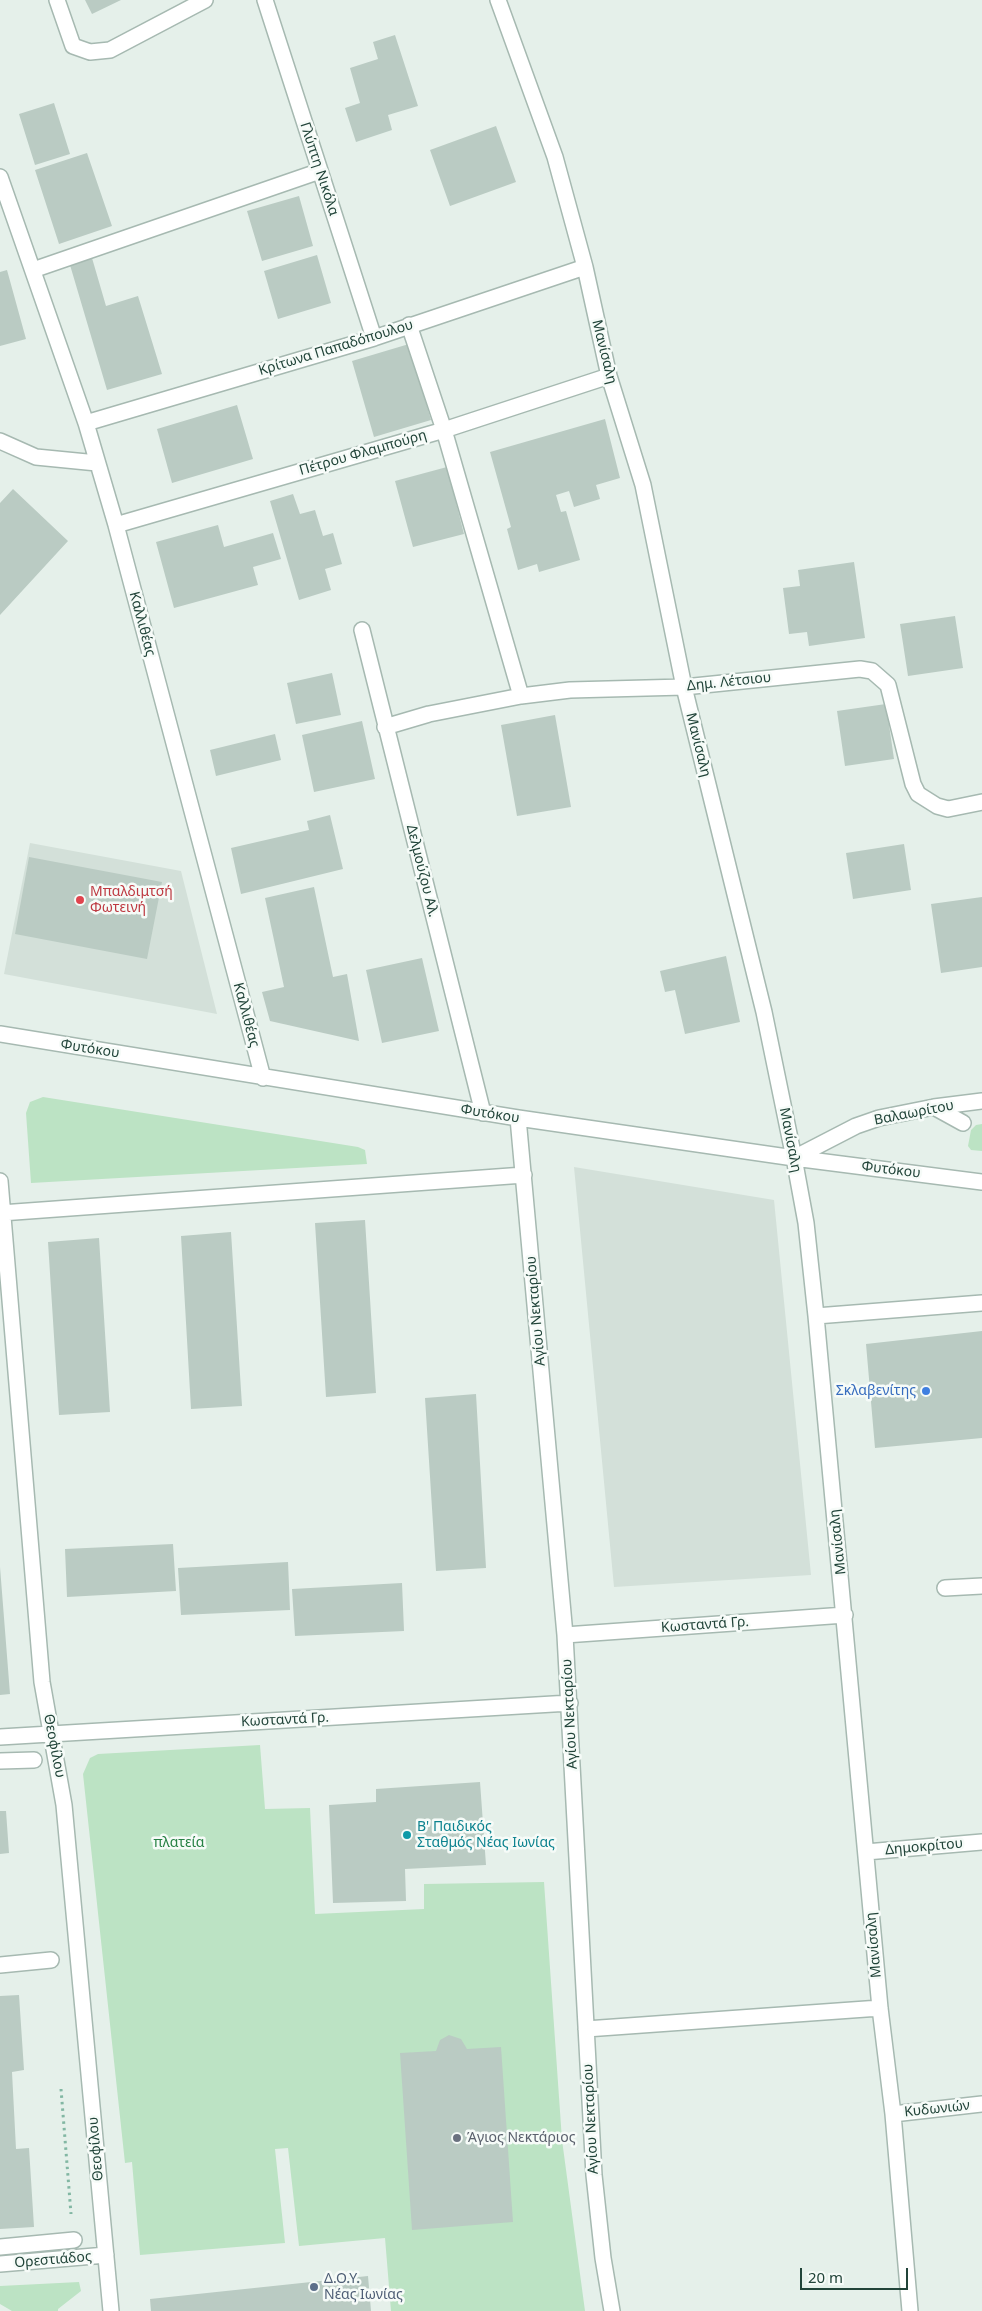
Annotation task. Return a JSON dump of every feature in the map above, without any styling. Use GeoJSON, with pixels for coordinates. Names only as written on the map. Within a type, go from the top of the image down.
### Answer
{"type":"FeatureCollection","features":[{"type":"Feature","properties":{"kind":"street"},"geometry":{"type":"LineString","coordinates":[[57,0],[73,46],[90,52],[110,50],[205,0]]}},
{"type":"Feature","properties":{"kind":"street","name":"Γλύπτη Νικόλα"},"geometry":{"type":"LineString","coordinates":[[265,0],[374,338]]}},
{"type":"Feature","properties":{"kind":"street","name":"Μανίσαλη"},"geometry":{"type":"LineString","coordinates":[[498,0],[554,157],[585,268],[609,376],[643,484],[684,687],[764,1012],[806,1223],[845,1615],[880,2008],[893,2114],[910,2311]]}},
{"type":"Feature","properties":{"kind":"street"},"geometry":{"type":"LineString","coordinates":[[33,270],[320,171]]}},
{"type":"Feature","properties":{"kind":"street","name":"Καλλιθέας"},"geometry":{"type":"LineString","coordinates":[[0,176],[86,423],[116,525],[262,1078]]}},
{"type":"Feature","properties":{"kind":"street","name":"Κρίτωνα Παπαδόπουλου"},"geometry":{"type":"LineString","coordinates":[[86,423],[374,338],[585,268]]}},
{"type":"Feature","properties":{"kind":"street"},"geometry":{"type":"LineString","coordinates":[[409,326],[444,430],[521,696]]}},
{"type":"Feature","properties":{"kind":"street","name":"Πέτρου Φλαμπούρη"},"geometry":{"type":"LineString","coordinates":[[116,525],[444,430],[609,376]]}},
{"type":"Feature","properties":{"kind":"street"},"geometry":{"type":"LineString","coordinates":[[0,441],[36,457],[97,463]]}},
{"type":"Feature","properties":{"kind":"street","name":"Δελμούζου Αλ."},"geometry":{"type":"LineString","coordinates":[[362,630],[483,1113]]}},
{"type":"Feature","properties":{"kind":"street","name":"Δημ. Λέτσιου"},"geometry":{"type":"LineString","coordinates":[[385,727],[429,714],[521,696],[570,690],[684,687],[860,669],[872,671],[888,685],[913,784],[918,794],[937,806],[948,809],[982,802]]}},
{"type":"Feature","properties":{"kind":"street","name":"Φυτόκου"},"geometry":{"type":"LineString","coordinates":[[0,1034],[483,1113],[794,1158],[982,1182]]}},
{"type":"Feature","properties":{"kind":"street","name":"Βαλαωρίτου"},"geometry":{"type":"LineString","coordinates":[[794,1158],[856,1126],[879,1118],[934,1107],[982,1101]]}},
{"type":"Feature","properties":{"kind":"street"},"geometry":{"type":"LineString","coordinates":[[934,1107],[963,1123]]}},
{"type":"Feature","properties":{"kind":"street","name":"Αγίου Νεκταρίου"},"geometry":{"type":"LineString","coordinates":[[518,1118],[570,1703],[594,2175],[603,2258],[612,2311]]}},
{"type":"Feature","properties":{"kind":"street"},"geometry":{"type":"LineString","coordinates":[[1,1213],[524,1174]]}},
{"type":"Feature","properties":{"kind":"street","name":"Θεοφίλου"},"geometry":{"type":"LineString","coordinates":[[0,1183],[6,1340],[42,1682],[64,1805],[111,2311]]}},
{"type":"Feature","properties":{"kind":"street"},"geometry":{"type":"LineString","coordinates":[[816,1316],[982,1303]]}},
{"type":"Feature","properties":{"kind":"street"},"geometry":{"type":"LineString","coordinates":[[945,1588],[982,1586]]}},
{"type":"Feature","properties":{"kind":"street","name":"Κωσταντά Γρ."},"geometry":{"type":"LineString","coordinates":[[565,1634],[845,1615]]}},
{"type":"Feature","properties":{"kind":"street","name":"Κωσταντά Γρ."},"geometry":{"type":"LineString","coordinates":[[0,1737],[570,1703]]}},
{"type":"Feature","properties":{"kind":"street"},"geometry":{"type":"LineString","coordinates":[[0,1761],[34,1760]]}},
{"type":"Feature","properties":{"kind":"street","name":"Δημοκρίτου"},"geometry":{"type":"LineString","coordinates":[[866,1852],[982,1842]]}},
{"type":"Feature","properties":{"kind":"street"},"geometry":{"type":"LineString","coordinates":[[0,1965],[51,1960]]}},
{"type":"Feature","properties":{"kind":"street"},"geometry":{"type":"LineString","coordinates":[[586,2029],[880,2008]]}},
{"type":"Feature","properties":{"kind":"street","name":"Κυδωνιών"},"geometry":{"type":"LineString","coordinates":[[893,2114],[982,2104]]}},
{"type":"Feature","properties":{"kind":"street"},"geometry":{"type":"LineString","coordinates":[[0,2247],[74,2240]]}},
{"type":"Feature","properties":{"kind":"street","name":"Ορεστιάδος"},"geometry":{"type":"LineString","coordinates":[[0,2264],[106,2255]]}},
{"type":"Feature","properties":{"kind":"shaded area"},"geometry":{"type":"Polygon","coordinates":[[[30,843],[181,871],[217,1014],[4,974],[30,843]]]}},
{"type":"Feature","properties":{"kind":"shaded area"},"geometry":{"type":"Polygon","coordinates":[[[574,1167],[774,1200],[811,1575],[614,1587],[574,1167]]]}},
{"type":"Feature","properties":{"kind":"green space"},"geometry":{"type":"Polygon","coordinates":[[[43,1097],[358,1147],[365,1150],[367,1164],[31,1183],[26,1113],[30,1102],[43,1097]]]}},
{"type":"Feature","properties":{"kind":"green space"},"geometry":{"type":"Polygon","coordinates":[[[982,1124],[982,1151],[971,1150],[968,1146],[971,1130],[976,1125],[982,1124]]]}},
{"type":"Feature","properties":{"kind":"green space","name":"πλατεία"},"geometry":{"type":"Polygon","coordinates":[[[260,1745],[265,1809],[310,1808],[315,1914],[424,1909],[424,1884],[544,1882],[562,2140],[585,2311],[391,2311],[385,2238],[299,2246],[288,2148],[275,2149],[285,2243],[140,2255],[132,2162],[125,2163],[83,1774],[90,1758],[98,1754],[260,1745]]]}},
{"type":"Feature","properties":{"kind":"green space"},"geometry":{"type":"Polygon","coordinates":[[[79,2282],[81,2291],[58,2309],[58,2311],[12,2311],[0,2304],[0,2286],[79,2282]]]}},
{"type":"Feature","properties":{"kind":"building"},"geometry":{"type":"Polygon","coordinates":[[[85,0],[121,0],[92,14],[85,0]]]}},
{"type":"Feature","properties":{"kind":"building"},"geometry":{"type":"Polygon","coordinates":[[[395,35],[418,106],[388,115],[392,130],[356,142],[345,108],[360,103],[350,68],[378,59],[373,42],[395,35]]]}},
{"type":"Feature","properties":{"kind":"building"},"geometry":{"type":"Polygon","coordinates":[[[54,103],[70,154],[35,165],[19,114],[54,103]]]}},
{"type":"Feature","properties":{"kind":"building"},"geometry":{"type":"Polygon","coordinates":[[[496,126],[516,182],[450,206],[430,150],[496,126]]]}},
{"type":"Feature","properties":{"kind":"building"},"geometry":{"type":"Polygon","coordinates":[[[87,153],[112,226],[59,244],[35,170],[87,153]]]}},
{"type":"Feature","properties":{"kind":"building"},"geometry":{"type":"Polygon","coordinates":[[[299,196],[313,246],[262,261],[247,211],[299,196]]]}},
{"type":"Feature","properties":{"kind":"building"},"geometry":{"type":"Polygon","coordinates":[[[317,255],[331,303],[278,319],[264,271],[317,255]]]}},
{"type":"Feature","properties":{"kind":"building"},"geometry":{"type":"Polygon","coordinates":[[[92,258],[106,306],[138,296],[162,374],[107,390],[70,265],[92,258]]]}},
{"type":"Feature","properties":{"kind":"building"},"geometry":{"type":"Polygon","coordinates":[[[7,270],[26,339],[0,346],[0,272],[7,270]]]}},
{"type":"Feature","properties":{"kind":"building"},"geometry":{"type":"Polygon","coordinates":[[[409,344],[431,420],[374,437],[352,361],[409,344]]]}},
{"type":"Feature","properties":{"kind":"building"},"geometry":{"type":"Polygon","coordinates":[[[237,405],[253,459],[172,483],[157,429],[237,405]]]}},
{"type":"Feature","properties":{"kind":"building"},"geometry":{"type":"Polygon","coordinates":[[[605,419],[620,478],[596,485],[600,499],[574,507],[569,491],[556,495],[561,512],[566,511],[580,560],[539,572],[537,564],[518,570],[507,529],[511,527],[490,452],[605,419]]]}},
{"type":"Feature","properties":{"kind":"building"},"geometry":{"type":"Polygon","coordinates":[[[447,467],[464,534],[413,547],[395,481],[447,467]]]}},
{"type":"Feature","properties":{"kind":"building"},"geometry":{"type":"Polygon","coordinates":[[[13,489],[68,541],[0,615],[0,503],[13,489]]]}},
{"type":"Feature","properties":{"kind":"building"},"geometry":{"type":"Polygon","coordinates":[[[293,494],[300,514],[315,510],[323,536],[333,533],[342,564],[325,569],[331,590],[299,600],[270,501],[293,494]]]}},
{"type":"Feature","properties":{"kind":"building"},"geometry":{"type":"Polygon","coordinates":[[[218,525],[224,547],[273,533],[281,559],[253,567],[258,585],[174,608],[156,542],[218,525]]]}},
{"type":"Feature","properties":{"kind":"building"},"geometry":{"type":"Polygon","coordinates":[[[854,562],[865,638],[809,646],[807,632],[789,634],[783,588],[800,586],[798,570],[854,562]]]}},
{"type":"Feature","properties":{"kind":"building"},"geometry":{"type":"Polygon","coordinates":[[[955,616],[963,668],[908,676],[900,624],[955,616]]]}},
{"type":"Feature","properties":{"kind":"building"},"geometry":{"type":"Polygon","coordinates":[[[332,673],[341,715],[296,724],[287,683],[332,673]]]}},
{"type":"Feature","properties":{"kind":"building"},"geometry":{"type":"Polygon","coordinates":[[[886,704],[894,759],[845,766],[837,711],[886,704]]]}},
{"type":"Feature","properties":{"kind":"building"},"geometry":{"type":"Polygon","coordinates":[[[555,715],[571,807],[517,816],[501,725],[555,715]]]}},
{"type":"Feature","properties":{"kind":"building"},"geometry":{"type":"Polygon","coordinates":[[[362,721],[375,779],[314,792],[302,735],[362,721]]]}},
{"type":"Feature","properties":{"kind":"building"},"geometry":{"type":"Polygon","coordinates":[[[275,734],[281,760],[216,776],[210,750],[275,734]]]}},
{"type":"Feature","properties":{"kind":"building"},"geometry":{"type":"Polygon","coordinates":[[[330,815],[343,869],[241,894],[231,848],[309,830],[307,821],[330,815]]]}},
{"type":"Feature","properties":{"kind":"building"},"geometry":{"type":"Polygon","coordinates":[[[904,844],[911,890],[853,899],[846,853],[904,844]]]}},
{"type":"Feature","properties":{"kind":"building"},"geometry":{"type":"Polygon","coordinates":[[[29,857],[162,882],[147,959],[15,934],[29,857]]]}},
{"type":"Feature","properties":{"kind":"building"},"geometry":{"type":"Polygon","coordinates":[[[314,887],[333,977],[347,974],[359,1041],[270,1021],[262,992],[284,987],[265,898],[314,887]]]}},
{"type":"Feature","properties":{"kind":"building"},"geometry":{"type":"Polygon","coordinates":[[[982,897],[982,967],[941,973],[931,904],[982,897]]]}},
{"type":"Feature","properties":{"kind":"building"},"geometry":{"type":"Polygon","coordinates":[[[726,956],[740,1022],[685,1034],[675,990],[665,992],[660,971],[726,956]]]}},
{"type":"Feature","properties":{"kind":"building"},"geometry":{"type":"Polygon","coordinates":[[[422,958],[439,1031],[382,1043],[366,970],[422,958]]]}},
{"type":"Feature","properties":{"kind":"building"},"geometry":{"type":"Polygon","coordinates":[[[365,1220],[376,1393],[326,1397],[315,1223],[365,1220]]]}},
{"type":"Feature","properties":{"kind":"building"},"geometry":{"type":"Polygon","coordinates":[[[231,1232],[242,1406],[191,1409],[181,1236],[231,1232]]]}},
{"type":"Feature","properties":{"kind":"building"},"geometry":{"type":"Polygon","coordinates":[[[99,1238],[110,1412],[59,1415],[48,1242],[99,1238]]]}},
{"type":"Feature","properties":{"kind":"building","name":"Σκλαβενίτης"},"geometry":{"type":"Polygon","coordinates":[[[982,1331],[982,1438],[875,1448],[866,1344],[982,1331]]]}},
{"type":"Feature","properties":{"kind":"building"},"geometry":{"type":"Polygon","coordinates":[[[476,1394],[486,1568],[436,1571],[425,1398],[476,1394]]]}},
{"type":"Feature","properties":{"kind":"building"},"geometry":{"type":"Polygon","coordinates":[[[173,1544],[176,1591],[67,1597],[65,1549],[173,1544]]]}},
{"type":"Feature","properties":{"kind":"building"},"geometry":{"type":"Polygon","coordinates":[[[288,1562],[290,1610],[181,1615],[178,1568],[288,1562]]]}},
{"type":"Feature","properties":{"kind":"building"},"geometry":{"type":"Polygon","coordinates":[[[0,1567],[10,1694],[0,1695],[0,1567]]]}},
{"type":"Feature","properties":{"kind":"building"},"geometry":{"type":"Polygon","coordinates":[[[402,1583],[404,1631],[295,1636],[292,1589],[402,1583]]]}},
{"type":"Feature","properties":{"kind":"building","name":"Β' Παιδικός Σταθμός Νέας Ιωνίας"},"geometry":{"type":"Polygon","coordinates":[[[480,1782],[486,1865],[405,1869],[406,1901],[333,1903],[329,1805],[376,1802],[376,1789],[480,1782]]]}},
{"type":"Feature","properties":{"kind":"building"},"geometry":{"type":"Polygon","coordinates":[[[0,1811],[6,1811],[9,1853],[0,1854],[0,1811]]]}},
{"type":"Feature","properties":{"kind":"building"},"geometry":{"type":"Polygon","coordinates":[[[19,1995],[24,2070],[12,2072],[16,2149],[29,2148],[34,2227],[0,2229],[0,1996],[19,1995]]]}},
{"type":"Feature","properties":{"kind":"building","name":"Άγιος Νεκτάριος"},"geometry":{"type":"Polygon","coordinates":[[[449,2035],[461,2039],[467,2049],[501,2047],[513,2222],[412,2230],[400,2053],[436,2051],[440,2040],[449,2035]]]}},
{"type":"Feature","properties":{"kind":"building","name":"Δ.Ο.Υ. Νέας Ιωνίας"},"geometry":{"type":"Polygon","coordinates":[[[368,2276],[371,2311],[151,2311],[150,2299],[368,2276]]]}},
{"type":"Feature","properties":{"kind":"place","name":"Μπαλδιμτσή Φωτεινή"},"geometry":{"type":"Point","coordinates":[80,900]}},
{"type":"Feature","properties":{"kind":"place","name":"Σκλαβενίτης"},"geometry":{"type":"Point","coordinates":[926,1391]}},
{"type":"Feature","properties":{"kind":"place","name":"Β' Παιδικός Σταθμός Νέας Ιωνίας"},"geometry":{"type":"Point","coordinates":[407,1835]}},
{"type":"Feature","properties":{"kind":"place","name":"Άγιος Νεκτάριος"},"geometry":{"type":"Point","coordinates":[457,2138]}},
{"type":"Feature","properties":{"kind":"place","name":"Δ.Ο.Υ. Νέας Ιωνίας"},"geometry":{"type":"Point","coordinates":[314,2287]}}]}
